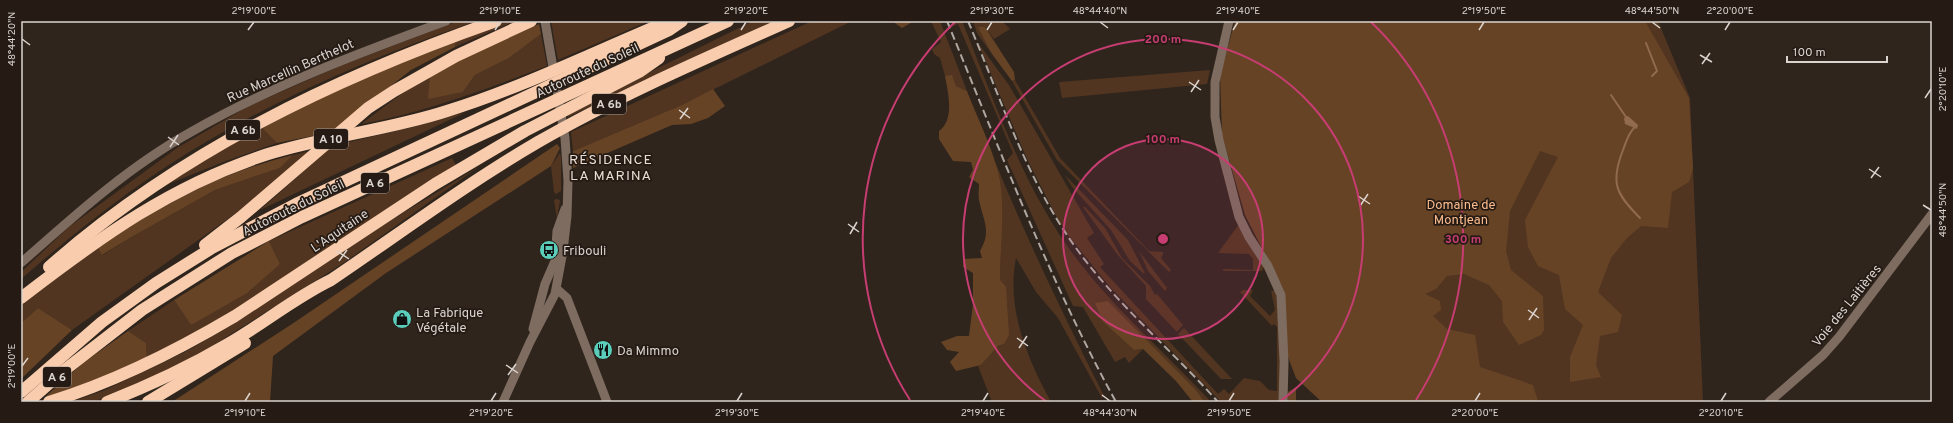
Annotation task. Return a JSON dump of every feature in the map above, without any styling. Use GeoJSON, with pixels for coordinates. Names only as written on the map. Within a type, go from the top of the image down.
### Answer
{"type":"FeatureCollection","features":[{"type":"Feature","properties":{"kind":"highway","name":"A 6b"},"geometry":{"type":"LineString","coordinates":[[21,292],[67,251],[112,215],[153,186],[219,144],[327,87],[419,49],[496,21]]}},
{"type":"Feature","properties":{"kind":"highway"},"geometry":{"type":"LineString","coordinates":[[156,282],[241,217],[368,108],[412,80],[456,56],[532,21]]}},
{"type":"Feature","properties":{"kind":"highway","name":"A 10"},"geometry":{"type":"LineString","coordinates":[[21,298],[101,237],[173,193],[221,171],[293,147],[445,112],[503,91],[664,23],[673,21]]}},
{"type":"Feature","properties":{"kind":"highway","name":"Autoroute du Soleil"},"geometry":{"type":"LineString","coordinates":[[21,392],[102,322],[156,282],[212,248],[259,222],[669,30],[682,21]]}},
{"type":"Feature","properties":{"kind":"highway","name":"Autoroute du Soleil"},"geometry":{"type":"LineString","coordinates":[[28,402],[62,372],[142,310],[232,253],[302,217],[728,21]]}},
{"type":"Feature","properties":{"kind":"highway","name":"A 6b"},"geometry":{"type":"LineString","coordinates":[[107,402],[161,379],[215,351],[310,290],[331,280],[482,176],[539,142],[621,98],[789,21]]}},
{"type":"Feature","properties":{"kind":"highway","name":"L'Aquitaine"},"geometry":{"type":"LineString","coordinates":[[49,402],[106,382],[158,359],[201,336],[235,316],[435,184],[525,132],[639,72],[680,44]]}},
{"type":"Feature","properties":{"kind":"highway"},"geometry":{"type":"LineString","coordinates":[[148,402],[192,377],[318,295],[331,280]]}},
{"type":"Feature","properties":{"kind":"street","name":"Rue Marcellin Berthelot"},"geometry":{"type":"LineString","coordinates":[[21,263],[89,204],[143,163],[190,132],[259,96],[369,49],[446,21]]}},
{"type":"Feature","properties":{"kind":"street"},"geometry":{"type":"LineString","coordinates":[[503,402],[556,289],[567,216],[566,206],[568,181],[565,138],[545,21]]}},
{"type":"Feature","properties":{"kind":"street"},"geometry":{"type":"LineString","coordinates":[[1230,21],[1215,82],[1215,117],[1219,140],[1239,217],[1249,237],[1268,266],[1281,295],[1284,354],[1283,402]]}},
{"type":"Feature","properties":{"kind":"street"},"geometry":{"type":"LineString","coordinates":[[530,342],[545,285],[555,261],[557,231],[566,206]]}},
{"type":"Feature","properties":{"kind":"street","name":"Voie des Laitières"},"geometry":{"type":"LineString","coordinates":[[1769,402],[1823,355],[1839,337],[1932,214]]}},
{"type":"Feature","properties":{"kind":"street"},"geometry":{"type":"LineString","coordinates":[[545,285],[547,292],[556,289]]}},
{"type":"Feature","properties":{"kind":"street"},"geometry":{"type":"LineString","coordinates":[[556,289],[567,298],[607,402]]}},
{"type":"Feature","properties":{"kind":"green space"},"geometry":{"type":"Polygon","coordinates":[[[457,21],[476,21],[374,59],[340,74],[275,104],[211,139],[161,170],[113,204],[21,279],[21,272],[70,226],[177,148],[249,106],[340,66],[457,21]]]}},
{"type":"Feature","properties":{"kind":"green space"},"geometry":{"type":"Polygon","coordinates":[[[508,21],[515,21],[455,47],[455,42],[508,21]]]}},
{"type":"Feature","properties":{"kind":"green space"},"geometry":{"type":"Polygon","coordinates":[[[551,21],[649,21],[558,60],[551,21]]]}},
{"type":"Feature","properties":{"kind":"green space"},"geometry":{"type":"Polygon","coordinates":[[[753,21],[777,21],[568,117],[567,113],[753,21]]]}},
{"type":"Feature","properties":{"kind":"green space"},"geometry":{"type":"Polygon","coordinates":[[[812,21],[852,21],[684,104],[573,151],[571,132],[812,21]]]}},
{"type":"Feature","properties":{"kind":"green space"},"geometry":{"type":"Polygon","coordinates":[[[892,21],[914,21],[902,28],[892,21]]]}},
{"type":"Feature","properties":{"kind":"green space"},"geometry":{"type":"Polygon","coordinates":[[[931,21],[940,21],[967,91],[956,86],[952,76],[945,76],[940,58],[934,54],[932,49],[941,42],[931,21]]]}},
{"type":"Feature","properties":{"kind":"green space"},"geometry":{"type":"Polygon","coordinates":[[[951,21],[962,21],[1025,174],[1057,231],[1076,258],[1108,296],[1211,402],[1205,402],[1195,389],[1108,301],[1103,322],[1134,350],[1143,349],[1129,363],[1125,357],[1115,362],[1083,307],[1073,306],[1007,160],[1013,153],[958,24],[953,26],[951,21]]]}},
{"type":"Feature","properties":{"kind":"green space"},"geometry":{"type":"Polygon","coordinates":[[[973,21],[1002,21],[1010,29],[994,39],[985,27],[992,54],[977,33],[973,21]]]}},
{"type":"Feature","properties":{"kind":"green space","name":"Domaine de Montjean"},"geometry":{"type":"Polygon","coordinates":[[[1235,21],[1658,21],[1690,98],[1703,402],[1322,402],[1296,378],[1287,354],[1284,291],[1245,215],[1235,21]]]}},
{"type":"Feature","properties":{"kind":"green space","name":"Domaine de Montjean"},"geometry":{"type":"Polygon","coordinates":[[[1235,21],[1645,21],[1689,98],[1693,169],[1689,182],[1672,192],[1668,228],[1641,226],[1627,238],[1611,258],[1598,292],[1622,315],[1618,332],[1600,336],[1596,365],[1601,377],[1570,382],[1570,357],[1583,325],[1565,309],[1559,275],[1538,266],[1528,247],[1525,220],[1558,157],[1540,151],[1510,211],[1506,251],[1511,270],[1543,296],[1544,330],[1541,335],[1519,345],[1503,322],[1502,301],[1489,285],[1464,274],[1447,276],[1436,289],[1425,294],[1440,301],[1441,310],[1433,316],[1447,329],[1475,335],[1480,367],[1533,385],[1538,401],[1322,402],[1296,378],[1287,354],[1284,291],[1245,215],[1222,135],[1220,75],[1235,21]]]}},
{"type":"Feature","properties":{"kind":"green space"},"geometry":{"type":"Polygon","coordinates":[[[539,24],[541,34],[509,58],[475,75],[463,92],[428,99],[430,76],[468,55],[539,24]]]}},
{"type":"Feature","properties":{"kind":"green space"},"geometry":{"type":"Polygon","coordinates":[[[978,27],[985,27],[1014,72],[1015,80],[1012,81],[992,54],[978,27]]]}},
{"type":"Feature","properties":{"kind":"green space"},"geometry":{"type":"Polygon","coordinates":[[[541,34],[547,66],[432,106],[361,124],[404,92],[430,76],[463,92],[475,75],[509,58],[541,34]]]}},
{"type":"Feature","properties":{"kind":"green space"},"geometry":{"type":"Polygon","coordinates":[[[455,42],[455,47],[411,70],[332,132],[277,143],[262,128],[341,87],[455,42]]]}},
{"type":"Feature","properties":{"kind":"green space"},"geometry":{"type":"Polygon","coordinates":[[[978,43],[1009,85],[1094,233],[1087,238],[1104,264],[1100,267],[1218,394],[1224,389],[1229,394],[1244,378],[1260,381],[1269,390],[1277,391],[1277,327],[1274,324],[1272,326],[1240,292],[1243,290],[1253,290],[1250,296],[1270,316],[1275,310],[1271,291],[1276,290],[1280,310],[1279,402],[1221,402],[1110,287],[1068,235],[1058,220],[1027,159],[978,43]]]}},
{"type":"Feature","properties":{"kind":"green space"},"geometry":{"type":"Polygon","coordinates":[[[1210,70],[1207,84],[1062,98],[1059,82],[1210,70]]]}},
{"type":"Feature","properties":{"kind":"green space"},"geometry":{"type":"Polygon","coordinates":[[[952,75],[956,86],[967,91],[990,147],[1000,181],[1002,218],[1000,280],[1006,287],[1009,335],[1004,344],[998,346],[981,365],[956,371],[950,362],[959,352],[947,350],[941,342],[957,336],[969,336],[973,304],[973,273],[963,267],[963,259],[982,258],[980,251],[984,244],[986,226],[979,198],[979,184],[969,177],[973,170],[971,162],[953,161],[939,139],[939,131],[944,126],[949,113],[949,98],[945,76],[952,75]]]}},
{"type":"Feature","properties":{"kind":"green space"},"geometry":{"type":"Polygon","coordinates":[[[1015,80],[1060,158],[1149,251],[1163,252],[1161,258],[1171,270],[1169,272],[1057,160],[1012,81],[1015,80]]]}},
{"type":"Feature","properties":{"kind":"green space"},"geometry":{"type":"Polygon","coordinates":[[[713,89],[725,106],[708,118],[691,124],[672,125],[573,168],[573,151],[684,104],[713,89]]]}},
{"type":"Feature","properties":{"kind":"green space"},"geometry":{"type":"Polygon","coordinates":[[[466,112],[260,210],[332,146],[413,127],[466,112]]]}},
{"type":"Feature","properties":{"kind":"green space"},"geometry":{"type":"Polygon","coordinates":[[[262,128],[277,143],[226,161],[158,188],[215,153],[262,128]]]}},
{"type":"Feature","properties":{"kind":"green space"},"geometry":{"type":"Polygon","coordinates":[[[557,144],[560,148],[551,166],[386,273],[273,356],[270,402],[172,402],[295,322],[557,144]]]}},
{"type":"Feature","properties":{"kind":"green space"},"geometry":{"type":"Polygon","coordinates":[[[309,151],[246,206],[72,330],[38,308],[21,323],[21,306],[97,246],[103,255],[215,190],[280,168],[293,155],[309,151]]]}},
{"type":"Feature","properties":{"kind":"green space"},"geometry":{"type":"Polygon","coordinates":[[[560,153],[561,191],[556,194],[554,192],[551,166],[560,153]]]}},
{"type":"Feature","properties":{"kind":"green space"},"geometry":{"type":"Polygon","coordinates":[[[293,155],[280,168],[215,190],[102,255],[97,246],[200,188],[224,177],[263,163],[293,155]]]}},
{"type":"Feature","properties":{"kind":"green space"},"geometry":{"type":"Polygon","coordinates":[[[452,158],[456,165],[211,325],[147,358],[146,343],[128,331],[174,300],[191,325],[280,264],[269,241],[452,158]]]}},
{"type":"Feature","properties":{"kind":"green space"},"geometry":{"type":"Polygon","coordinates":[[[994,159],[1047,279],[1104,396],[1102,398],[1058,318],[1036,292],[1016,258],[1014,295],[1016,314],[1034,368],[1051,402],[992,402],[978,366],[981,365],[998,346],[1004,344],[1000,285],[1001,203],[1000,189],[994,159]]]}},
{"type":"Feature","properties":{"kind":"green space"},"geometry":{"type":"Polygon","coordinates":[[[480,166],[342,264],[198,355],[144,382],[93,402],[71,402],[105,390],[187,351],[230,326],[375,230],[480,166]]]}},
{"type":"Feature","properties":{"kind":"green space"},"geometry":{"type":"Polygon","coordinates":[[[1065,175],[1128,240],[1145,273],[1143,273],[1130,261],[1111,230],[1072,187],[1065,175]]]}},
{"type":"Feature","properties":{"kind":"green space"},"geometry":{"type":"Polygon","coordinates":[[[554,200],[560,200],[557,219],[554,200]]]}},
{"type":"Feature","properties":{"kind":"green space"},"geometry":{"type":"Polygon","coordinates":[[[1083,207],[1085,207],[1105,228],[1122,258],[1150,286],[1155,295],[1157,294],[1183,325],[1177,332],[1146,299],[1146,286],[1117,254],[1083,207]]]}},
{"type":"Feature","properties":{"kind":"green space"},"geometry":{"type":"Polygon","coordinates":[[[1239,224],[1264,267],[1262,271],[1224,271],[1222,269],[1253,270],[1253,259],[1249,254],[1218,253],[1239,224]]]}},
{"type":"Feature","properties":{"kind":"green space"},"geometry":{"type":"Polygon","coordinates":[[[269,241],[280,264],[247,293],[191,325],[174,300],[269,241]]]}},
{"type":"Feature","properties":{"kind":"green space"},"geometry":{"type":"Polygon","coordinates":[[[1139,251],[1167,288],[1165,291],[1148,271],[1139,251]]]}},
{"type":"Feature","properties":{"kind":"green space"},"geometry":{"type":"Polygon","coordinates":[[[1108,301],[1195,389],[1205,402],[1193,402],[1176,381],[1143,349],[1134,350],[1103,322],[1095,303],[1108,301]]]}},
{"type":"Feature","properties":{"kind":"green space"},"geometry":{"type":"Polygon","coordinates":[[[38,308],[72,330],[21,379],[21,323],[38,308]]]}},
{"type":"Feature","properties":{"kind":"green space"},"geometry":{"type":"Polygon","coordinates":[[[1184,328],[1232,379],[1221,379],[1178,334],[1184,328]]]}},
{"type":"Feature","properties":{"kind":"green space"},"geometry":{"type":"Polygon","coordinates":[[[128,331],[146,343],[147,358],[92,382],[44,398],[83,363],[128,331]]]}},
{"type":"Feature","properties":{"kind":"green space"},"geometry":{"type":"Polygon","coordinates":[[[1296,387],[1296,402],[1287,402],[1288,392],[1296,387]]]}},
{"type":"Feature","properties":{"kind":"shaded area"},"geometry":{"type":"Polygon","coordinates":[[[1628,116],[1638,125],[1637,129],[1625,124],[1624,118],[1628,116]]]}},
{"type":"Feature","properties":{"kind":"waterway"},"geometry":{"type":"LineString","coordinates":[[1646,43],[1657,71],[1652,76]]}},
{"type":"Feature","properties":{"kind":"waterway"},"geometry":{"type":"LineString","coordinates":[[1611,95],[1626,117]]}},
{"type":"Feature","properties":{"kind":"waterway"},"geometry":{"type":"LineString","coordinates":[[1634,128],[1627,138],[1619,161],[1616,180],[1625,202],[1640,218]]}},
{"type":"Feature","properties":{"kind":"railway"},"geometry":{"type":"LineString","coordinates":[[947,21],[1047,262],[1116,402]]}},
{"type":"Feature","properties":{"kind":"railway"},"geometry":{"type":"LineString","coordinates":[[968,21],[1003,109],[1029,166],[1058,222],[1076,248],[1109,289],[1218,402]]}},
{"type":"Feature","properties":{"kind":"place","name":"Fribouli"},"geometry":{"type":"Point","coordinates":[549,250]}},
{"type":"Feature","properties":{"kind":"place","name":"La Fabrique Végétale"},"geometry":{"type":"Point","coordinates":[402,319]}},
{"type":"Feature","properties":{"kind":"place","name":"Da Mimmo"},"geometry":{"type":"Point","coordinates":[603,350]}},
{"type":"Feature","properties":{"kind":"district","name":"RÉSIDENCE LA MARINA"},"geometry":{"type":"Point","coordinates":[611,168]}}]}
